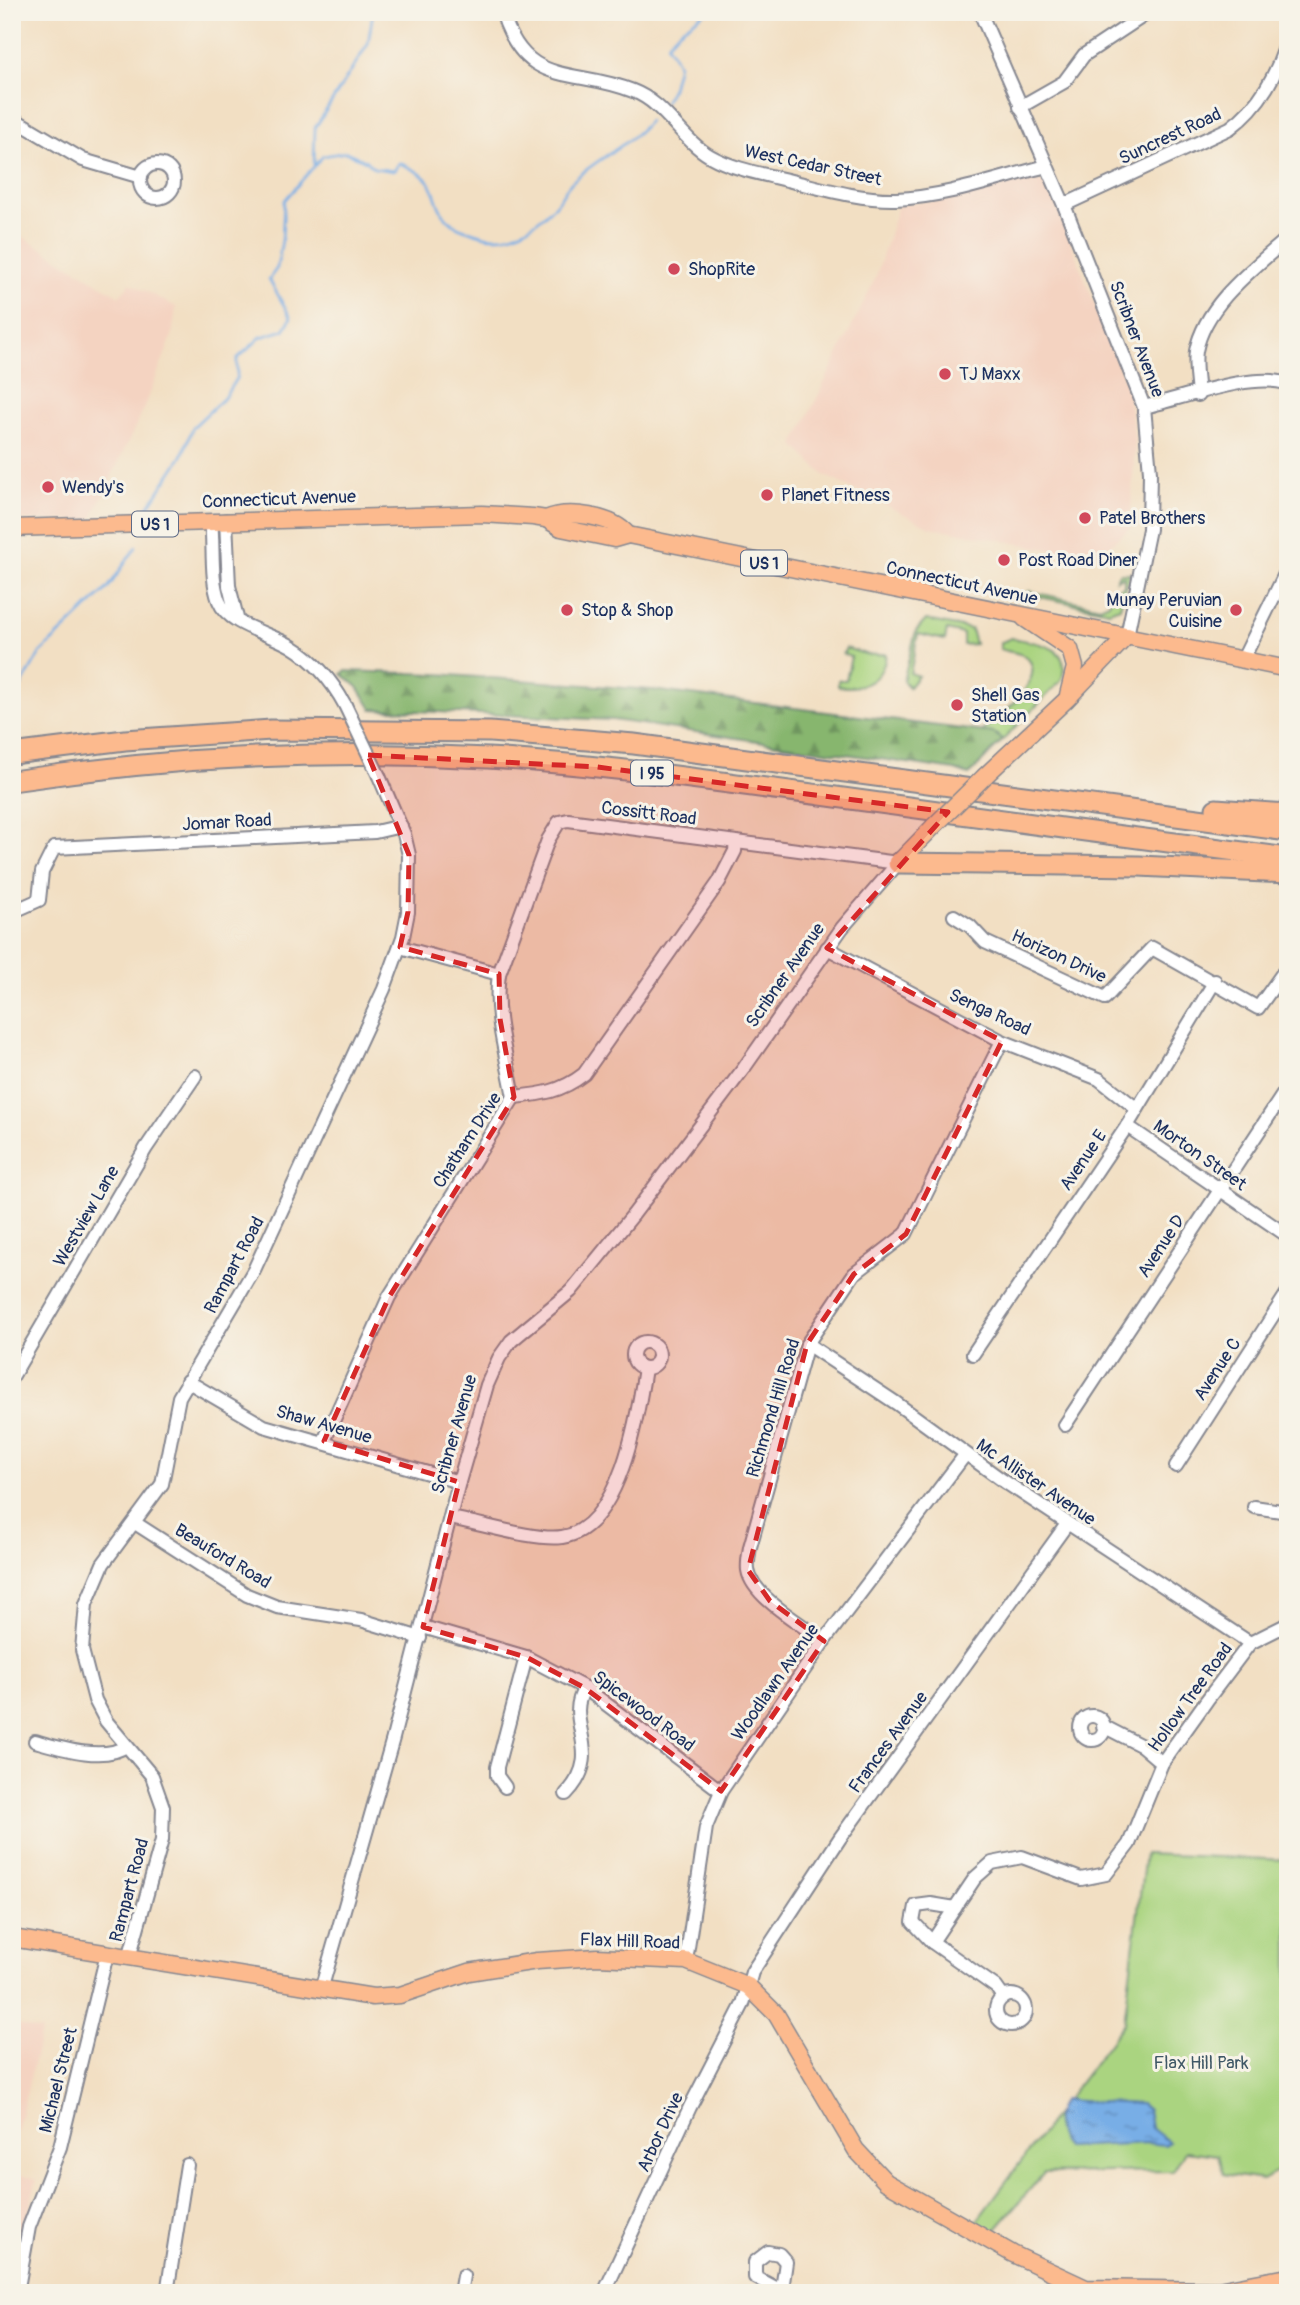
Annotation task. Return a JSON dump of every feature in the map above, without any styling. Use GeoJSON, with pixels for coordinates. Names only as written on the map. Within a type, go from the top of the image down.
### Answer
{"type":"FeatureCollection","features":[{"type":"Feature","properties":{"kind":"highway","name":"I 95"},"geometry":{"type":"LineString","coordinates":[[12,754],[137,739],[271,730],[478,731],[634,744],[1288,831]]}},
{"type":"Feature","properties":{"kind":"highway","name":"I 95"},"geometry":{"type":"LineString","coordinates":[[12,781],[233,758],[379,754],[500,759],[670,775],[1288,858]]}},
{"type":"Feature","properties":{"kind":"highway"},"geometry":{"type":"LineString","coordinates":[[1039,798],[1288,814]]}},
{"type":"Feature","properties":{"kind":"highway"},"geometry":{"type":"LineString","coordinates":[[898,863],[1139,866],[1288,873]]}},
{"type":"Feature","properties":{"kind":"main road","name":"Connecticut Avenue"},"geometry":{"type":"LineString","coordinates":[[12,528],[429,513],[546,519],[568,514],[613,523],[628,536],[1288,669]]}},
{"type":"Feature","properties":{"kind":"main road"},"geometry":{"type":"LineString","coordinates":[[1019,614],[1064,643],[1073,654],[1074,672],[1067,699]]}},
{"type":"Feature","properties":{"kind":"main road","name":"Scribner Avenue"},"geometry":{"type":"LineString","coordinates":[[898,863],[1067,699],[1127,636]]}},
{"type":"Feature","properties":{"kind":"main road","name":"Flax Hill Road"},"geometry":{"type":"LineString","coordinates":[[12,1938],[321,1990],[386,1997],[469,1972],[537,1961],[655,1958],[686,1961],[748,1986],[776,2014],[856,2150],[886,2182],[1079,2290],[1218,2290],[1288,2277]]}},
{"type":"Feature","properties":{"kind":"street","name":"West Cedar Street"},"geometry":{"type":"LineString","coordinates":[[502,12],[513,40],[532,62],[556,75],[615,86],[642,95],[709,155],[752,172],[835,190],[895,199],[933,194],[1047,166]]}},
{"type":"Feature","properties":{"kind":"street","name":"Scribner Avenue"},"geometry":{"type":"LineString","coordinates":[[981,12],[1047,166],[1144,407],[1150,471],[1149,529],[1127,636]]}},
{"type":"Feature","properties":{"kind":"street"},"geometry":{"type":"LineString","coordinates":[[1020,107],[1063,82],[1084,55],[1149,12]]}},
{"type":"Feature","properties":{"kind":"street","name":"Suncrest Road"},"geometry":{"type":"LineString","coordinates":[[1063,205],[1230,128],[1247,114],[1271,82],[1288,38]]}},
{"type":"Feature","properties":{"kind":"street"},"geometry":{"type":"LineString","coordinates":[[12,118],[83,160],[141,177]]}},
{"type":"Feature","properties":{"kind":"street"},"geometry":{"type":"LineString","coordinates":[[1198,395],[1196,352],[1218,307],[1247,275],[1288,238]]}},
{"type":"Feature","properties":{"kind":"street"},"geometry":{"type":"LineString","coordinates":[[1144,407],[1253,382],[1275,380],[1288,384]]}},
{"type":"Feature","properties":{"kind":"street","name":"Rampart Road"},"geometry":{"type":"LineString","coordinates":[[129,1958],[158,1854],[164,1820],[160,1796],[152,1776],[106,1721],[94,1700],[84,1665],[82,1634],[86,1604],[96,1577],[109,1554],[152,1502],[165,1477],[175,1408],[187,1381],[254,1270],[384,989],[400,947],[408,912],[408,855],[401,826],[345,705],[330,680],[290,645],[250,628],[228,614],[217,595],[219,520]]}},
{"type":"Feature","properties":{"kind":"street"},"geometry":{"type":"LineString","coordinates":[[1242,661],[1288,568]]}},
{"type":"Feature","properties":{"kind":"street","name":"Cossitt Road"},"geometry":{"type":"LineString","coordinates":[[514,1097],[496,990],[499,974],[548,840],[559,822],[568,820],[898,863]]}},
{"type":"Feature","properties":{"kind":"street","name":"Jomar Road"},"geometry":{"type":"LineString","coordinates":[[12,912],[39,900],[42,872],[54,848],[376,832],[401,826]]}},
{"type":"Feature","properties":{"kind":"street","name":"Chatham Drive"},"geometry":{"type":"LineString","coordinates":[[324,1441],[388,1297],[514,1097],[547,1094],[567,1087],[584,1074],[719,882],[735,851],[736,842]]}},
{"type":"Feature","properties":{"kind":"street","name":"Scribner Avenue"},"geometry":{"type":"LineString","coordinates":[[321,1990],[421,1632],[459,1482],[487,1385],[504,1350],[570,1291],[633,1215],[744,1068],[827,948],[898,863]]}},
{"type":"Feature","properties":{"kind":"street","name":"Horizon Drive"},"geometry":{"type":"LineString","coordinates":[[954,916],[970,926],[985,942],[1105,998],[1152,948],[1215,981]]}},
{"type":"Feature","properties":{"kind":"street"},"geometry":{"type":"LineString","coordinates":[[400,947],[499,974]]}},
{"type":"Feature","properties":{"kind":"street","name":"Senga Road"},"geometry":{"type":"LineString","coordinates":[[827,948],[1002,1041],[1099,1079],[1137,1109]]}},
{"type":"Feature","properties":{"kind":"street"},"geometry":{"type":"LineString","coordinates":[[1215,981],[1258,1008],[1288,967]]}},
{"type":"Feature","properties":{"kind":"street","name":"Avenue E"},"geometry":{"type":"LineString","coordinates":[[973,1354],[1127,1126],[1215,981]]}},
{"type":"Feature","properties":{"kind":"street","name":"Richmond Hill Road"},"geometry":{"type":"LineString","coordinates":[[824,1641],[771,1601],[755,1586],[748,1570],[750,1548],[807,1344],[854,1274],[906,1234],[1002,1041]]}},
{"type":"Feature","properties":{"kind":"street","name":"Westview Lane"},"geometry":{"type":"LineString","coordinates":[[12,1377],[146,1148],[195,1076]]}},
{"type":"Feature","properties":{"kind":"street","name":"Avenue D"},"geometry":{"type":"LineString","coordinates":[[1065,1425],[1288,1087]]}},
{"type":"Feature","properties":{"kind":"street","name":"Morton Street"},"geometry":{"type":"LineString","coordinates":[[1127,1126],[1288,1236]]}},
{"type":"Feature","properties":{"kind":"street","name":"Avenue C"},"geometry":{"type":"LineString","coordinates":[[1176,1466],[1288,1292]]}},
{"type":"Feature","properties":{"kind":"street","name":"Mc Allister Avenue"},"geometry":{"type":"LineString","coordinates":[[807,1344],[896,1403],[965,1455],[1067,1524],[1250,1643]]}},
{"type":"Feature","properties":{"kind":"street"},"geometry":{"type":"LineString","coordinates":[[450,1518],[546,1537],[563,1537],[580,1530],[600,1515],[615,1487],[639,1412],[645,1368]]}},
{"type":"Feature","properties":{"kind":"street","name":"Shaw Avenue"},"geometry":{"type":"LineString","coordinates":[[187,1381],[264,1426],[324,1441],[459,1482]]}},
{"type":"Feature","properties":{"kind":"street","name":"Woodlawn Avenue"},"geometry":{"type":"LineString","coordinates":[[686,1961],[706,1827],[720,1791],[824,1641],[965,1455]]}},
{"type":"Feature","properties":{"kind":"street"},"geometry":{"type":"LineString","coordinates":[[1254,1507],[1286,1509]]}},
{"type":"Feature","properties":{"kind":"street","name":"Beauford Road"},"geometry":{"type":"LineString","coordinates":[[135,1523],[247,1595],[277,1607],[421,1632]]}},
{"type":"Feature","properties":{"kind":"street","name":"Frances Avenue"},"geometry":{"type":"LineString","coordinates":[[748,1986],[752,1972],[840,1838],[1067,1524]]}},
{"type":"Feature","properties":{"kind":"street","name":"Hollow Tree Road"},"geometry":{"type":"LineString","coordinates":[[932,1942],[975,1878],[992,1863],[1022,1857],[1081,1879],[1106,1874],[1129,1844],[1162,1763],[1250,1643],[1288,1624]]}},
{"type":"Feature","properties":{"kind":"street","name":"Spicewood Road"},"geometry":{"type":"LineString","coordinates":[[421,1632],[526,1657],[585,1688],[720,1791]]}},
{"type":"Feature","properties":{"kind":"street"},"geometry":{"type":"LineString","coordinates":[[505,1787],[497,1776],[497,1767],[526,1657]]}},
{"type":"Feature","properties":{"kind":"street"},"geometry":{"type":"LineString","coordinates":[[566,1794],[580,1780],[586,1756],[579,1712],[580,1695],[585,1688]]}},
{"type":"Feature","properties":{"kind":"street"},"geometry":{"type":"LineString","coordinates":[[1103,1727],[1142,1746],[1162,1763]]}},
{"type":"Feature","properties":{"kind":"street"},"geometry":{"type":"LineString","coordinates":[[35,1741],[99,1752],[119,1751],[126,1746]]}},
{"type":"Feature","properties":{"kind":"street"},"geometry":{"type":"LineString","coordinates":[[955,1908],[931,1903],[916,1906],[913,1922],[932,1942],[996,1987],[1003,1997]]}},
{"type":"Feature","properties":{"kind":"street","name":"Michael Street"},"geometry":{"type":"LineString","coordinates":[[17,2293],[29,2227],[60,2147],[107,1954]]}},
{"type":"Feature","properties":{"kind":"street","name":"Arbor Drive"},"geometry":{"type":"LineString","coordinates":[[604,2293],[691,2107],[743,2004],[748,1986]]}},
{"type":"Feature","properties":{"kind":"street"},"geometry":{"type":"LineString","coordinates":[[167,2293],[187,2165]]}},
{"type":"Feature","properties":{"kind":"street"},"geometry":{"type":"LineString","coordinates":[[460,2293],[463,2276]]}},
{"type":"Feature","properties":{"kind":"highlighted area"},"geometry":{"type":"Polygon","coordinates":[[[368,755],[597,767],[948,812],[827,948],[1002,1041],[906,1234],[854,1274],[807,1344],[748,1570],[770,1601],[824,1641],[721,1791],[585,1688],[526,1657],[423,1627],[459,1482],[324,1441],[389,1297],[514,1097],[500,1019],[499,974],[400,947],[408,912],[409,855],[368,755]]]}},
{"type":"Feature","properties":{"kind":"shaded area"},"geometry":{"type":"Polygon","coordinates":[[[1032,178],[1046,184],[1059,212],[1128,390],[1135,442],[1130,528],[1095,558],[930,527],[824,475],[794,445],[876,277],[898,205],[937,200],[1032,178]]]}},
{"type":"Feature","properties":{"kind":"shaded area"},"geometry":{"type":"Polygon","coordinates":[[[12,230],[119,296],[130,283],[176,307],[172,336],[145,406],[91,520],[12,521],[12,230]]]}},
{"type":"Feature","properties":{"kind":"shaded area"},"geometry":{"type":"Polygon","coordinates":[[[12,2023],[41,2031],[12,2154],[12,2023]]]}},
{"type":"Feature","properties":{"kind":"shaded area"},"geometry":{"type":"Polygon","coordinates":[[[12,2173],[37,2179],[12,2277],[12,2173]]]}},
{"type":"Feature","properties":{"kind":"green space"},"geometry":{"type":"Polygon","coordinates":[[[1119,573],[1130,573],[1120,607],[1109,611],[1025,594],[1029,591],[1100,607],[1109,603],[1115,590],[1124,586],[1124,576],[1116,580],[1119,573]]]}},
{"type":"Feature","properties":{"kind":"green space"},"geometry":{"type":"Polygon","coordinates":[[[926,620],[971,629],[975,644],[963,645],[963,634],[947,630],[945,640],[918,634],[910,673],[918,676],[909,687],[903,681],[916,631],[926,620]]]}},
{"type":"Feature","properties":{"kind":"green space"},"geometry":{"type":"Polygon","coordinates":[[[1011,638],[1051,648],[1063,660],[1064,669],[1061,681],[1003,740],[994,733],[982,733],[983,730],[1020,697],[1032,675],[1032,665],[1026,657],[1000,649],[1000,643],[1011,638]]]}},
{"type":"Feature","properties":{"kind":"green space"},"geometry":{"type":"Polygon","coordinates":[[[846,648],[868,655],[886,654],[881,671],[863,685],[838,686],[838,680],[846,680],[851,657],[843,654],[846,648]]]}},
{"type":"Feature","properties":{"kind":"green space"},"geometry":{"type":"Polygon","coordinates":[[[345,671],[437,674],[652,690],[994,733],[1003,740],[969,775],[955,770],[613,720],[372,709],[358,687],[342,674],[345,671]]]}},
{"type":"Feature","properties":{"kind":"green space","name":"Flax Hill Park"},"geometry":{"type":"Polygon","coordinates":[[[1145,1854],[1288,1860],[1288,2166],[1263,2180],[1223,2174],[1218,2155],[1185,2151],[1173,2171],[1044,2173],[991,2235],[973,2226],[1124,2023],[1145,1854]]]}},
{"type":"Feature","properties":{"kind":"water"},"geometry":{"type":"Polygon","coordinates":[[[1063,2100],[1141,2104],[1148,2110],[1151,2128],[1169,2142],[1164,2145],[1147,2143],[1066,2147],[1056,2124],[1057,2112],[1063,2100]]]}},
{"type":"Feature","properties":{"kind":"waterway"},"geometry":{"type":"LineString","coordinates":[[314,164],[315,128],[368,44],[373,12]]}},
{"type":"Feature","properties":{"kind":"waterway"},"geometry":{"type":"LineString","coordinates":[[664,102],[672,88],[678,64],[667,44],[680,30],[706,12]]}},
{"type":"Feature","properties":{"kind":"waterway"},"geometry":{"type":"LineString","coordinates":[[145,512],[182,456],[193,427],[224,398],[237,377],[237,359],[261,337],[284,330],[291,318],[269,279],[277,268],[284,201],[323,156],[346,152],[366,161],[374,168],[394,171],[399,163],[424,177],[430,184],[439,207],[453,224],[488,237],[499,237],[518,232],[545,215],[573,181],[631,138],[649,121]]}},
{"type":"Feature","properties":{"kind":"waterway"},"geometry":{"type":"LineString","coordinates":[[12,690],[22,685],[40,653],[108,588],[136,547]]}},
{"type":"Feature","properties":{"kind":"place","name":"ShopRite"},"geometry":{"type":"Point","coordinates":[674,269]}},
{"type":"Feature","properties":{"kind":"place","name":"TJ Maxx"},"geometry":{"type":"Point","coordinates":[945,374]}},
{"type":"Feature","properties":{"kind":"place","name":"Wendy's"},"geometry":{"type":"Point","coordinates":[48,487]}},
{"type":"Feature","properties":{"kind":"place","name":"Planet Fitness"},"geometry":{"type":"Point","coordinates":[767,495]}},
{"type":"Feature","properties":{"kind":"place","name":"Patel Brothers"},"geometry":{"type":"Point","coordinates":[1085,518]}},
{"type":"Feature","properties":{"kind":"place","name":"Post Road Diner"},"geometry":{"type":"Point","coordinates":[1004,560]}},
{"type":"Feature","properties":{"kind":"place","name":"Stop & Shop"},"geometry":{"type":"Point","coordinates":[567,610]}},
{"type":"Feature","properties":{"kind":"place","name":"Munay Peruvian Cuisine"},"geometry":{"type":"Point","coordinates":[1236,610]}},
{"type":"Feature","properties":{"kind":"place","name":"Shell Gas Station"},"geometry":{"type":"Point","coordinates":[957,705]}}]}
